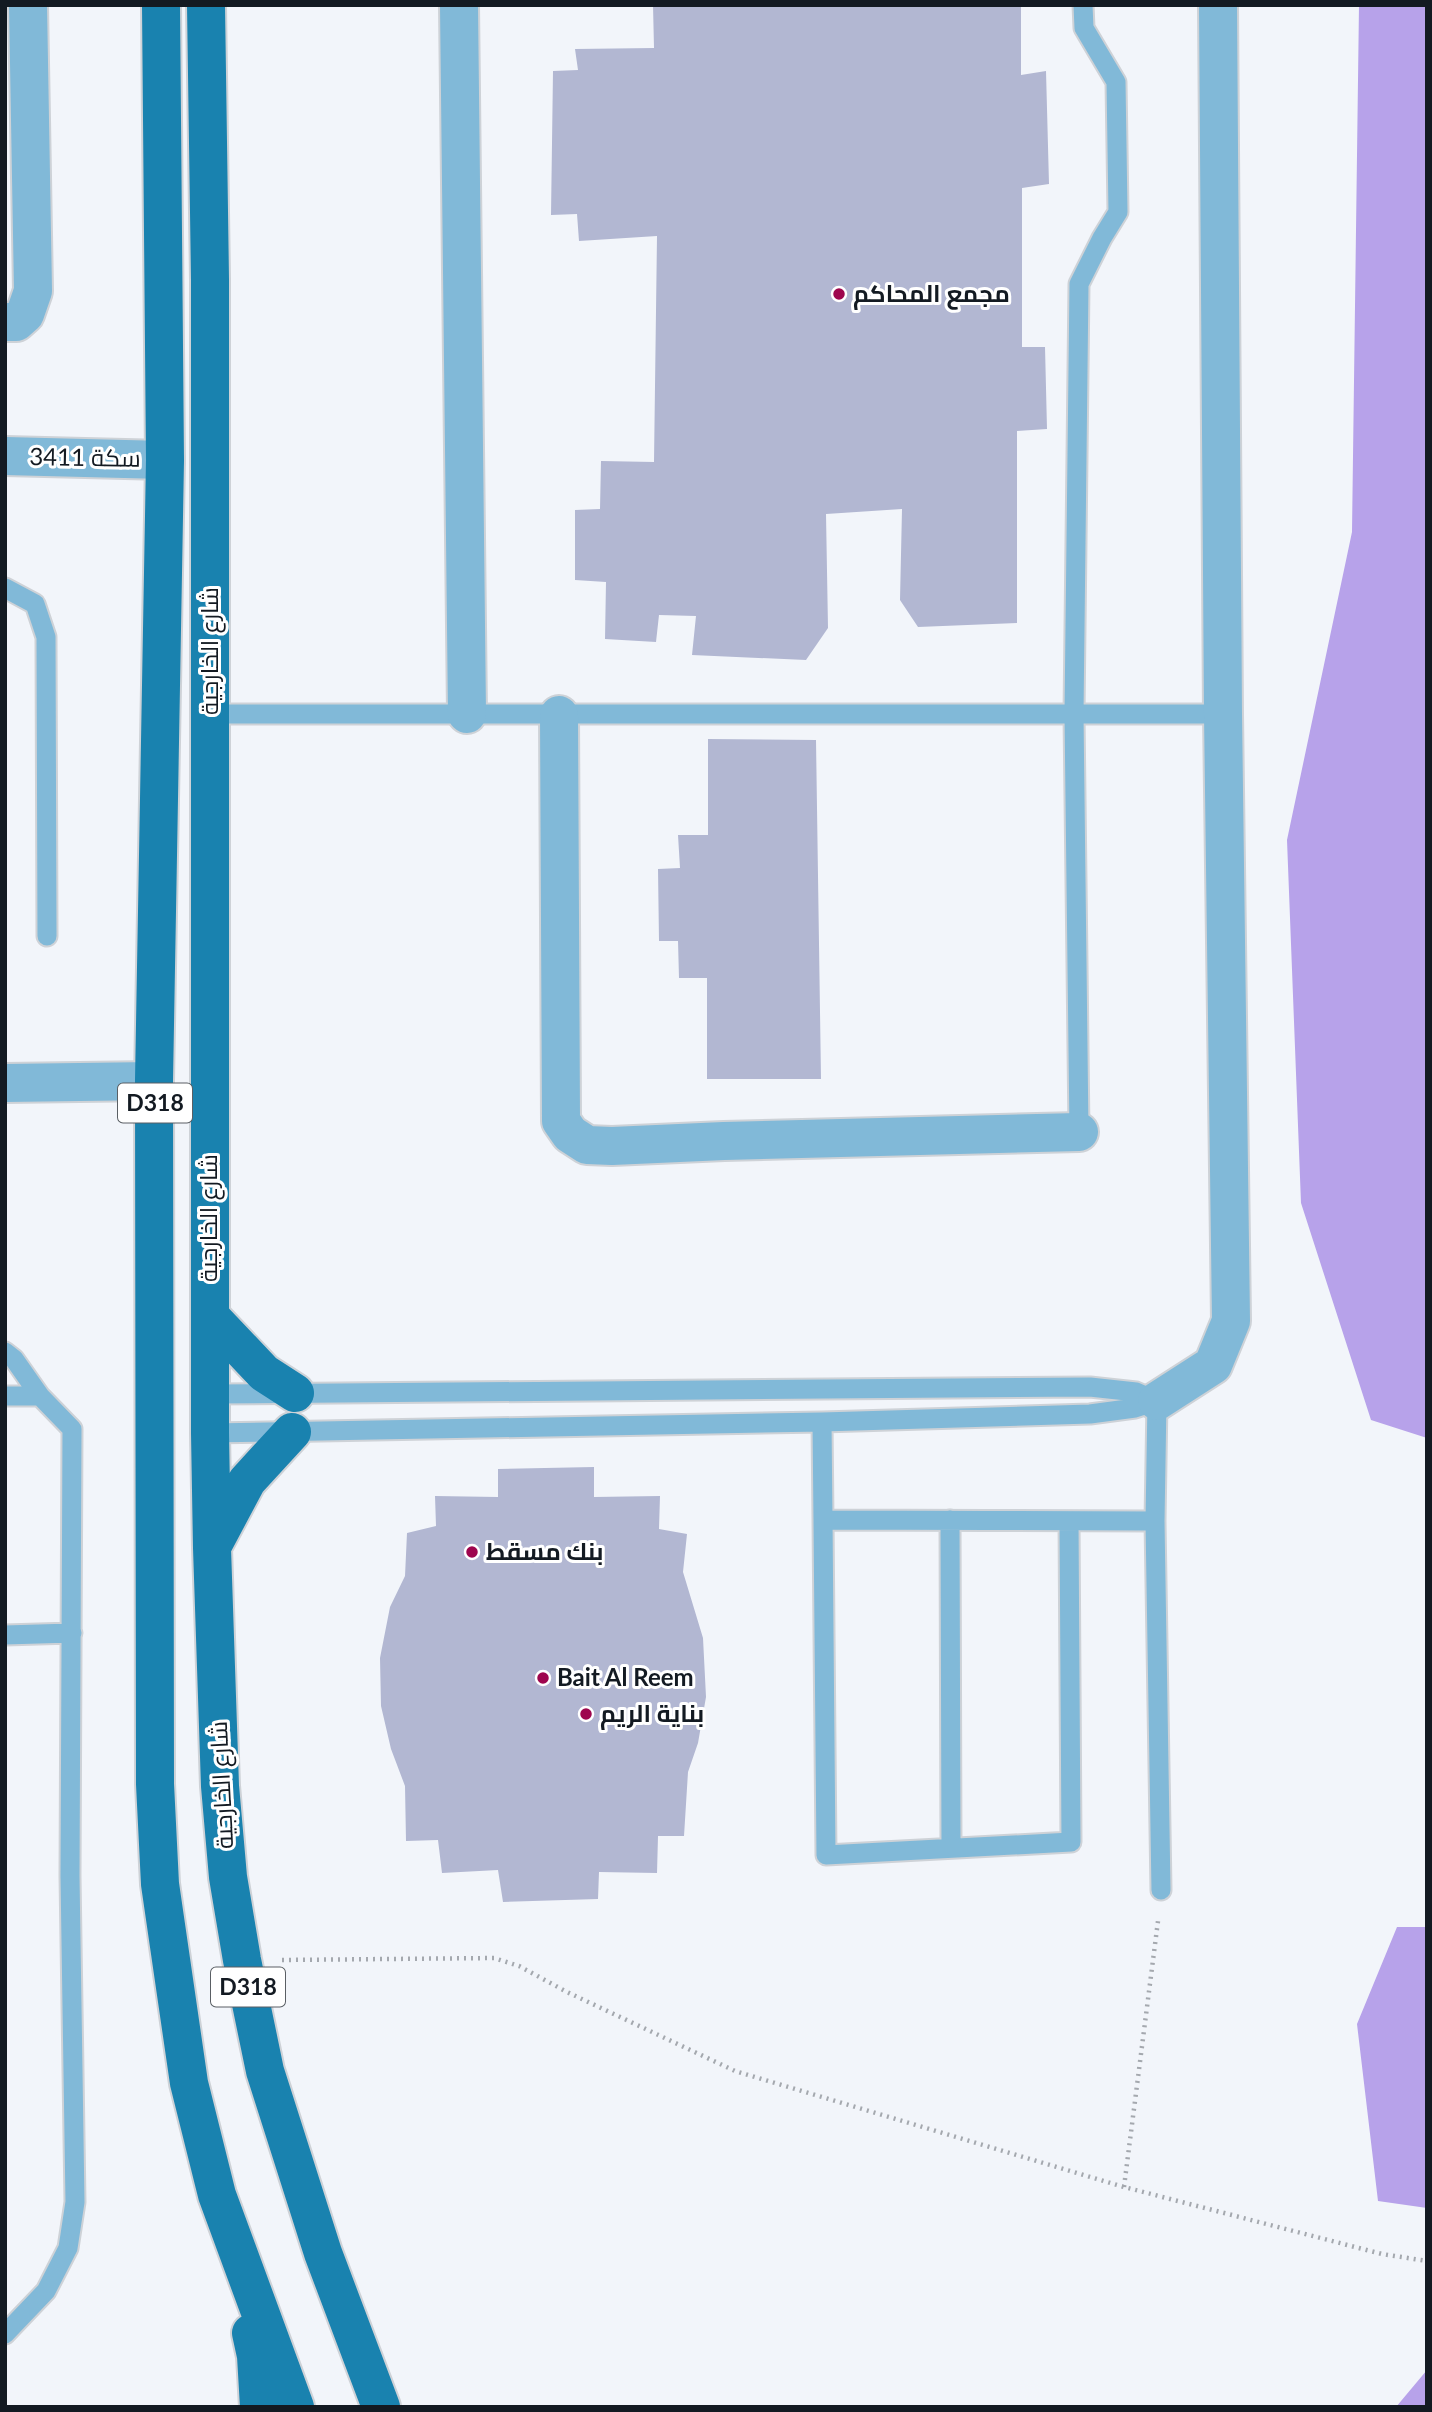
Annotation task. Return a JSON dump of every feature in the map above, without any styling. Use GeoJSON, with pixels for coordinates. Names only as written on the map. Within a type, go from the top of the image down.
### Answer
{"type":"FeatureCollection","features":[{"type":"Feature","properties":{"kind":"main road","name":"شارع الخارجية"},"geometry":{"type":"LineString","coordinates":[[161,5],[165,460],[154,1080],[155,1784],[160,1884],[189,2083],[217,2195],[295,2407]]}},
{"type":"Feature","properties":{"kind":"main road","name":"شارع الخارجية"},"geometry":{"type":"LineString","coordinates":[[205,6],[210,280],[210,1433],[220,1786],[228,1877],[242,1960],[269,2084],[323,2253],[381,2407]]}},
{"type":"Feature","properties":{"kind":"main road"},"geometry":{"type":"LineString","coordinates":[[210,280],[197,308],[188,338],[182,441],[175,452],[165,460],[177,476],[183,494],[195,584],[210,636]]}},
{"type":"Feature","properties":{"kind":"main road"},"geometry":{"type":"LineString","coordinates":[[209,1213],[181,1119],[170,1099],[154,1080],[173,1066],[185,1047],[210,946]]}},
{"type":"Feature","properties":{"kind":"main road"},"geometry":{"type":"LineString","coordinates":[[210,1317],[264,1373],[295,1393]]}},
{"type":"Feature","properties":{"kind":"main road"},"geometry":{"type":"LineString","coordinates":[[156,1394],[210,1394]]}},
{"type":"Feature","properties":{"kind":"main road"},"geometry":{"type":"LineString","coordinates":[[212,1548],[247,1481],[292,1432]]}},
{"type":"Feature","properties":{"kind":"main road"},"geometry":{"type":"LineString","coordinates":[[156,1434],[210,1433]]}},
{"type":"Feature","properties":{"kind":"main road"},"geometry":{"type":"LineString","coordinates":[[217,2195],[256,2356],[259,2407]]}},
{"type":"Feature","properties":{"kind":"street"},"geometry":{"type":"LineString","coordinates":[[5,322],[16,322],[24,314],[33,291],[28,5]]}},
{"type":"Feature","properties":{"kind":"street"},"geometry":{"type":"LineString","coordinates":[[459,5],[467,714]]}},
{"type":"Feature","properties":{"kind":"street"},"geometry":{"type":"LineString","coordinates":[[1157,1401],[1213,1365],[1231,1321],[1218,5]]}},
{"type":"Feature","properties":{"kind":"street","name":"سكة 3411"},"geometry":{"type":"LineString","coordinates":[[5,456],[165,460]]}},
{"type":"Feature","properties":{"kind":"street"},"geometry":{"type":"LineString","coordinates":[[559,715],[561,1121],[570,1134],[587,1145],[612,1146],[1079,1132]]}},
{"type":"Feature","properties":{"kind":"street"},"geometry":{"type":"LineString","coordinates":[[5,1083],[154,1080]]}},
{"type":"Feature","properties":{"kind":"lane"},"geometry":{"type":"LineString","coordinates":[[1079,1132],[1074,714],[1079,284],[1118,212],[1116,82],[1084,27],[1083,5]]}},
{"type":"Feature","properties":{"kind":"lane"},"geometry":{"type":"LineString","coordinates":[[5,588],[35,604],[46,637],[47,936]]}},
{"type":"Feature","properties":{"kind":"lane"},"geometry":{"type":"LineString","coordinates":[[210,714],[1223,714]]}},
{"type":"Feature","properties":{"kind":"lane"},"geometry":{"type":"LineString","coordinates":[[5,1352],[14,1359],[40,1396],[72,1429],[70,1889],[75,2203],[68,2248],[46,2291],[5,2334]]}},
{"type":"Feature","properties":{"kind":"lane"},"geometry":{"type":"LineString","coordinates":[[210,1394],[1090,1387],[1136,1392],[1157,1401]]}},
{"type":"Feature","properties":{"kind":"lane"},"geometry":{"type":"LineString","coordinates":[[5,1396],[40,1396]]}},
{"type":"Feature","properties":{"kind":"lane"},"geometry":{"type":"LineString","coordinates":[[210,1433],[822,1422],[1090,1414],[1113,1412],[1157,1401]]}},
{"type":"Feature","properties":{"kind":"lane"},"geometry":{"type":"LineString","coordinates":[[1157,1401],[1155,1521],[1161,1890]]}},
{"type":"Feature","properties":{"kind":"lane"},"geometry":{"type":"LineString","coordinates":[[822,1422],[826,1855],[1071,1842],[1069,1521]]}},
{"type":"Feature","properties":{"kind":"lane"},"geometry":{"type":"LineString","coordinates":[[823,1520],[1155,1521]]}},
{"type":"Feature","properties":{"kind":"lane"},"geometry":{"type":"LineString","coordinates":[[950,1520],[951,1848]]}},
{"type":"Feature","properties":{"kind":"lane"},"geometry":{"type":"LineString","coordinates":[[5,1635],[72,1633]]}},
{"type":"Feature","properties":{"kind":"path"},"geometry":{"type":"LineString","coordinates":[[1124,2188],[1161,1890]]}},
{"type":"Feature","properties":{"kind":"path"},"geometry":{"type":"LineString","coordinates":[[242,1960],[494,1958],[519,1966],[567,1992],[735,2071],[1124,2188],[1382,2254],[1427,2262]]}},
{"type":"Feature","properties":{"kind":"shaded area"},"geometry":{"type":"Polygon","coordinates":[[[1359,5],[1427,5],[1427,1438],[1371,1420],[1301,1203],[1287,840],[1352,532],[1359,5]]]}},
{"type":"Feature","properties":{"kind":"shaded area"},"geometry":{"type":"Polygon","coordinates":[[[1397,1927],[1427,1927],[1427,2208],[1378,2201],[1357,2024],[1397,1927]]]}},
{"type":"Feature","properties":{"kind":"shaded area"},"geometry":{"type":"Polygon","coordinates":[[[1427,2370],[1427,2407],[1396,2407],[1427,2370]]]}},
{"type":"Feature","properties":{"kind":"building","name":"مجمع المحاكم"},"geometry":{"type":"Polygon","coordinates":[[[653,5],[1021,5],[1021,75],[1046,71],[1049,184],[1022,188],[1022,347],[1045,347],[1047,429],[1017,431],[1017,623],[918,627],[900,600],[902,509],[826,514],[828,628],[806,660],[692,655],[696,616],[659,615],[656,642],[605,639],[606,582],[575,580],[575,510],[600,509],[601,461],[654,462],[657,236],[579,241],[577,214],[551,215],[553,71],[578,70],[575,49],[654,48],[653,5]]]}},
{"type":"Feature","properties":{"kind":"building"},"geometry":{"type":"Polygon","coordinates":[[[708,739],[816,740],[821,1079],[707,1079],[707,978],[679,978],[678,941],[659,941],[658,869],[680,868],[678,835],[708,835],[708,739]]]}},
{"type":"Feature","properties":{"kind":"building","name":"Bait Al Reem"},"geometry":{"type":"Polygon","coordinates":[[[594,1467],[594,1497],[660,1496],[659,1529],[687,1534],[683,1572],[703,1638],[706,1697],[698,1743],[688,1772],[684,1836],[658,1836],[657,1873],[599,1872],[598,1899],[503,1902],[498,1870],[442,1873],[438,1840],[406,1841],[405,1786],[391,1749],[381,1706],[380,1658],[390,1607],[405,1576],[407,1533],[436,1526],[435,1496],[498,1497],[498,1469],[594,1467]]]}},
{"type":"Feature","properties":{"kind":"place","name":"مجمع المحاكم"},"geometry":{"type":"Point","coordinates":[839,294]}},
{"type":"Feature","properties":{"kind":"place","name":"بنك مسقط"},"geometry":{"type":"Point","coordinates":[472,1552]}},
{"type":"Feature","properties":{"kind":"place","name":"Bait Al Reem"},"geometry":{"type":"Point","coordinates":[543,1678]}},
{"type":"Feature","properties":{"kind":"place","name":"بناية الريم"},"geometry":{"type":"Point","coordinates":[586,1714]}}]}
